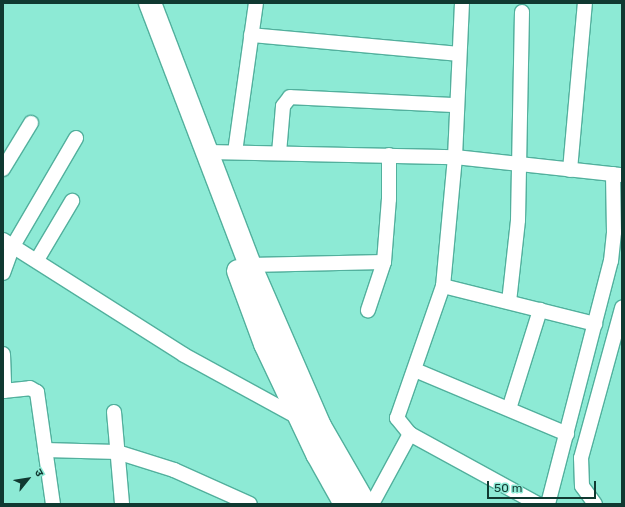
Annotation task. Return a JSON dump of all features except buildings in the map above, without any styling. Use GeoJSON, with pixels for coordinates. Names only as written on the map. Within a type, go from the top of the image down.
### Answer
{"type":"FeatureCollection","features":[{"type":"Feature","properties":{"kind":"main road"},"geometry":{"type":"LineString","coordinates":[[135,3],[265,344],[301,420],[345,504]]}},
{"type":"Feature","properties":{"kind":"main road"},"geometry":{"type":"LineString","coordinates":[[150,3],[250,265],[320,426],[365,504]]}},
{"type":"Feature","properties":{"kind":"street"},"geometry":{"type":"LineString","coordinates":[[235,152],[256,3]]}},
{"type":"Feature","properties":{"kind":"street"},"geometry":{"type":"LineString","coordinates":[[462,3],[458,54],[455,157],[443,286],[416,370],[397,418],[410,434],[538,504]]}},
{"type":"Feature","properties":{"kind":"street"},"geometry":{"type":"LineString","coordinates":[[570,170],[585,3]]}},
{"type":"Feature","properties":{"kind":"street"},"geometry":{"type":"LineString","coordinates":[[508,302],[518,228],[522,12]]}},
{"type":"Feature","properties":{"kind":"street"},"geometry":{"type":"LineString","coordinates":[[251,35],[458,54]]}},
{"type":"Feature","properties":{"kind":"street"},"geometry":{"type":"LineString","coordinates":[[279,153],[283,106],[290,97],[456,105]]}},
{"type":"Feature","properties":{"kind":"street"},"geometry":{"type":"LineString","coordinates":[[3,169],[31,123]]}},
{"type":"Feature","properties":{"kind":"street"},"geometry":{"type":"LineString","coordinates":[[3,273],[8,243],[76,138]]}},
{"type":"Feature","properties":{"kind":"street"},"geometry":{"type":"LineString","coordinates":[[208,152],[455,157],[618,175],[614,232],[610,262],[548,504]]}},
{"type":"Feature","properties":{"kind":"street"},"geometry":{"type":"LineString","coordinates":[[368,310],[384,262],[390,199],[389,155]]}},
{"type":"Feature","properties":{"kind":"street"},"geometry":{"type":"LineString","coordinates":[[37,260],[72,201]]}},
{"type":"Feature","properties":{"kind":"street"},"geometry":{"type":"LineString","coordinates":[[8,243],[37,260],[184,355],[301,420]]}},
{"type":"Feature","properties":{"kind":"street"},"geometry":{"type":"LineString","coordinates":[[250,265],[384,262]]}},
{"type":"Feature","properties":{"kind":"street"},"geometry":{"type":"LineString","coordinates":[[443,286],[595,324]]}},
{"type":"Feature","properties":{"kind":"street"},"geometry":{"type":"LineString","coordinates":[[595,504],[582,486],[581,458],[622,308]]}},
{"type":"Feature","properties":{"kind":"street"},"geometry":{"type":"LineString","coordinates":[[509,409],[540,310]]}},
{"type":"Feature","properties":{"kind":"street"},"geometry":{"type":"LineString","coordinates":[[3,354],[3,391],[34,389],[53,504]]}},
{"type":"Feature","properties":{"kind":"street"},"geometry":{"type":"LineString","coordinates":[[416,370],[567,434]]}},
{"type":"Feature","properties":{"kind":"street"},"geometry":{"type":"LineString","coordinates":[[114,412],[122,504]]}},
{"type":"Feature","properties":{"kind":"street"},"geometry":{"type":"LineString","coordinates":[[372,504],[410,434]]}},
{"type":"Feature","properties":{"kind":"street"},"geometry":{"type":"LineString","coordinates":[[45,450],[117,452],[174,470],[250,504]]}}]}
